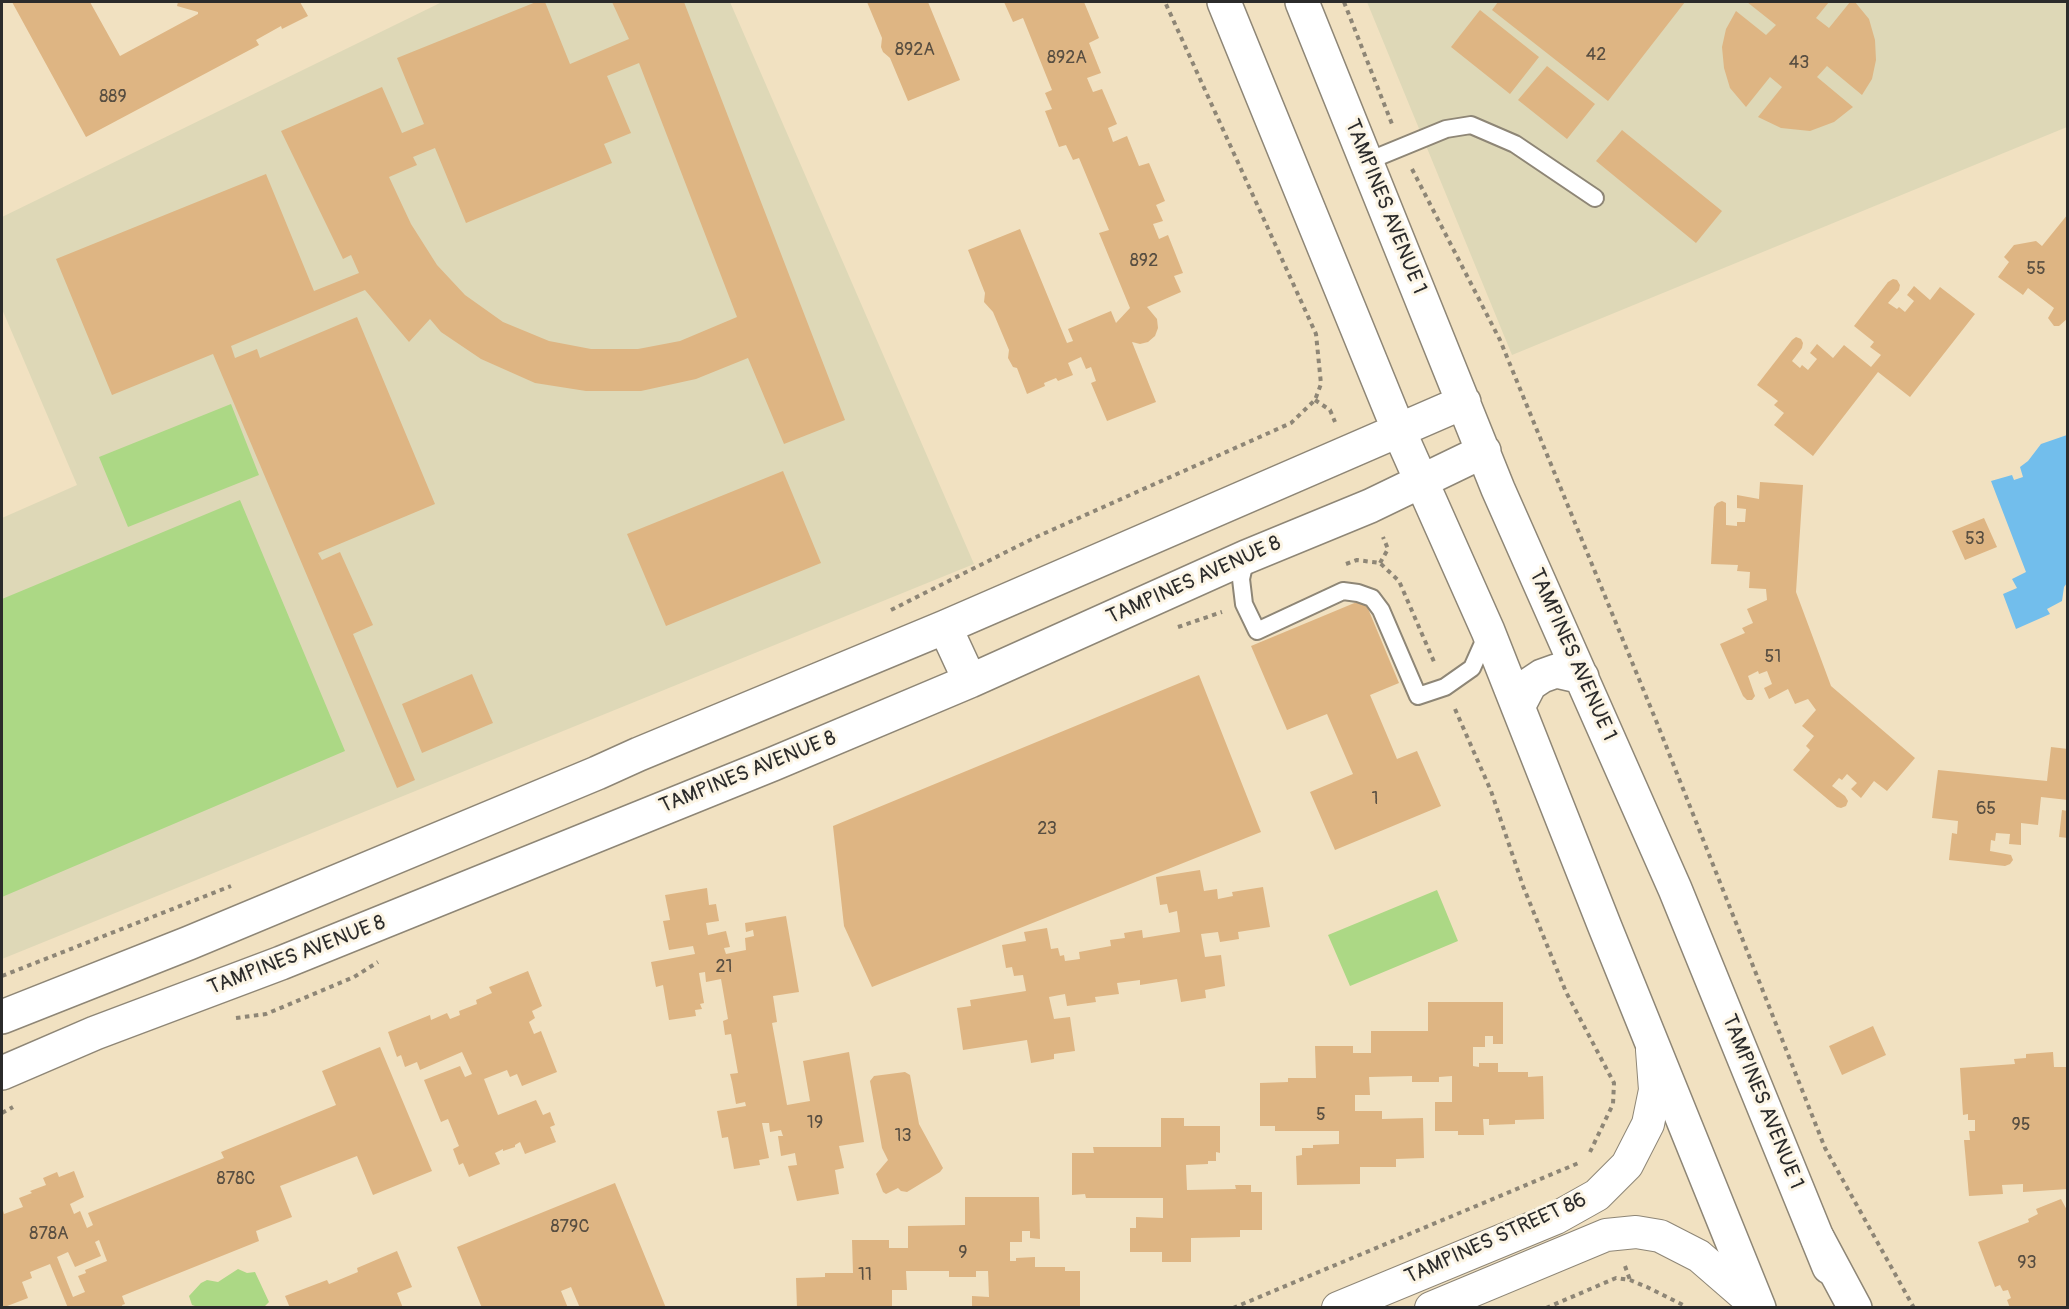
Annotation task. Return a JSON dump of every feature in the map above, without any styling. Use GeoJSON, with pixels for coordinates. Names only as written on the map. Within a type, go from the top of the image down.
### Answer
{"type":"FeatureCollection","features":[{"type":"Feature","properties":{"kind":"main road"},"geometry":{"type":"LineString","coordinates":[[1224,2],[1399,431],[1488,632],[1759,1307]]}},
{"type":"Feature","properties":{"kind":"main road","name":"TAMPINES AVENUE 1"},"geometry":{"type":"LineString","coordinates":[[1302,2],[1368,161],[1498,489],[1675,890],[1845,1308]]}},
{"type":"Feature","properties":{"kind":"main road"},"geometry":{"type":"LineString","coordinates":[[2,1017],[189,943],[945,627],[1464,402]]}},
{"type":"Feature","properties":{"kind":"main road","name":"TAMPINES AVENUE 8"},"geometry":{"type":"LineString","coordinates":[[2,1073],[95,1033],[281,963],[773,764],[970,681],[1246,557],[1370,506],[1484,451]]}},
{"type":"Feature","properties":{"kind":"main road"},"geometry":{"type":"LineString","coordinates":[[945,627],[970,681]]}},
{"type":"Feature","properties":{"kind":"main road"},"geometry":{"type":"LineString","coordinates":[[1518,707],[1530,684],[1542,676],[1556,671],[1582,677]]}},
{"type":"Feature","properties":{"kind":"main road"},"geometry":{"type":"LineString","coordinates":[[1818,1239],[1855,1308]]}},
{"type":"Feature","properties":{"kind":"street","name":"TAMPINES STREET 86"},"geometry":{"type":"LineString","coordinates":[[1338,1308],[1556,1218],[1597,1195],[1627,1165],[1648,1124],[1655,1090],[1652,1043]]}},
{"type":"Feature","properties":{"kind":"street","name":"TAMPINES STREET 86"},"geometry":{"type":"LineString","coordinates":[[1431,1308],[1606,1235],[1636,1232],[1660,1236],[1699,1256],[1759,1307]]}},
{"type":"Feature","properties":{"kind":"lane"},"geometry":{"type":"LineString","coordinates":[[1368,161],[1446,129],[1471,125],[1515,144],[1595,198]]}},
{"type":"Feature","properties":{"kind":"lane"},"geometry":{"type":"LineString","coordinates":[[1246,557],[1241,579],[1244,604],[1257,631],[1343,591],[1372,598],[1381,610],[1418,696],[1445,687],[1472,668],[1488,632]]}},
{"type":"Feature","properties":{"kind":"path"},"geometry":{"type":"LineString","coordinates":[[888,612],[1034,538],[1291,423],[1315,400],[1321,384],[1316,334],[1165,2]]}},
{"type":"Feature","properties":{"kind":"path"},"geometry":{"type":"LineString","coordinates":[[1344,2],[1401,147],[1500,340],[1657,723],[1825,1148],[1914,1308]]}},
{"type":"Feature","properties":{"kind":"path"},"geometry":{"type":"LineString","coordinates":[[1380,562],[1399,581],[1491,791],[1523,886],[1566,992],[1614,1083],[1613,1104],[1589,1154]]}},
{"type":"Feature","properties":{"kind":"path"},"geometry":{"type":"LineString","coordinates":[[2,976],[235,884]]}},
{"type":"Feature","properties":{"kind":"path"},"geometry":{"type":"LineString","coordinates":[[1233,1308],[1584,1161]]}},
{"type":"Feature","properties":{"kind":"path"},"geometry":{"type":"LineString","coordinates":[[1546,1308],[1616,1278],[1630,1280],[1683,1305],[1684,1308]]}},
{"type":"Feature","properties":{"kind":"shaded area"},"geometry":{"type":"Polygon","coordinates":[[[442,2],[730,2],[974,564],[2,959],[2,518],[77,485],[2,309],[2,217],[442,2]]]}},
{"type":"Feature","properties":{"kind":"shaded area"},"geometry":{"type":"Polygon","coordinates":[[[1367,2],[2067,2],[2067,127],[1512,355],[1367,2]]]}},
{"type":"Feature","properties":{"kind":"green space"},"geometry":{"type":"Polygon","coordinates":[[[231,404],[259,475],[128,527],[99,457],[231,404]]]}},
{"type":"Feature","properties":{"kind":"green space"},"geometry":{"type":"Polygon","coordinates":[[[240,500],[345,751],[2,897],[2,599],[240,500]]]}},
{"type":"Feature","properties":{"kind":"green space"},"geometry":{"type":"Polygon","coordinates":[[[1437,890],[1458,941],[1350,986],[1328,935],[1437,890]]]}},
{"type":"Feature","properties":{"kind":"green space"},"geometry":{"type":"Polygon","coordinates":[[[238,1269],[247,1273],[255,1272],[269,1302],[264,1307],[201,1308],[192,1305],[189,1296],[201,1283],[207,1280],[218,1282],[238,1269]]]}},
{"type":"Feature","properties":{"kind":"water"},"geometry":{"type":"Polygon","coordinates":[[[2067,435],[2067,583],[2064,587],[2062,601],[2047,609],[2050,614],[2016,629],[2003,594],[2017,588],[2012,579],[2026,572],[1991,481],[2012,475],[2014,480],[2023,477],[2020,467],[2028,461],[2041,444],[2067,435]]]}},
{"type":"Feature","properties":{"kind":"building"},"geometry":{"type":"Polygon","coordinates":[[[12,2],[90,2],[120,56],[198,14],[198,12],[177,6],[178,2],[300,2],[308,16],[282,29],[281,26],[256,40],[259,45],[86,137],[12,2]]]}},
{"type":"Feature","properties":{"kind":"building"},"geometry":{"type":"Polygon","coordinates":[[[536,2],[545,2],[570,64],[629,39],[612,2],[684,2],[845,420],[784,444],[748,358],[696,379],[641,391],[586,391],[535,383],[481,359],[441,332],[430,319],[409,342],[365,290],[231,346],[235,358],[257,349],[260,358],[357,317],[435,504],[318,553],[322,560],[340,552],[373,625],[353,634],[415,780],[397,788],[213,354],[112,395],[56,259],[266,174],[314,291],[359,273],[351,255],[343,259],[281,131],[382,87],[402,133],[424,124],[397,58],[536,2]],[[639,63],[607,76],[631,133],[604,144],[612,163],[466,223],[435,148],[413,157],[417,165],[389,177],[411,224],[437,265],[465,295],[503,322],[549,341],[591,349],[638,349],[680,341],[737,317],[639,63]]]}},
{"type":"Feature","properties":{"kind":"building"},"geometry":{"type":"Polygon","coordinates":[[[867,2],[928,2],[960,80],[908,101],[890,58],[883,52],[882,38],[867,2]]]}},
{"type":"Feature","properties":{"kind":"building"},"geometry":{"type":"Polygon","coordinates":[[[1004,2],[1084,2],[1099,38],[1089,43],[1101,73],[1087,78],[1093,92],[1102,89],[1117,124],[1108,128],[1113,142],[1127,136],[1139,166],[1149,163],[1165,201],[1156,205],[1163,221],[1153,224],[1159,239],[1168,235],[1183,273],[1174,276],[1181,292],[1147,307],[1157,319],[1158,328],[1155,336],[1148,342],[1140,344],[1132,342],[1156,402],[1107,421],[1091,383],[1096,381],[1091,367],[1086,369],[1081,357],[1068,363],[1073,375],[1058,381],[1056,378],[1027,394],[1017,368],[1013,367],[1008,358],[1009,350],[993,312],[984,302],[985,293],[968,250],[1020,229],[1067,343],[1073,341],[1068,329],[1111,311],[1116,323],[1130,308],[1099,233],[1109,230],[1079,158],[1073,160],[1066,145],[1059,147],[1045,111],[1052,109],[1045,93],[1052,90],[1023,18],[1013,22],[1004,2]]]}},
{"type":"Feature","properties":{"kind":"building"},"geometry":{"type":"Polygon","coordinates":[[[1498,2],[1685,2],[1608,101],[1492,10],[1498,2]]]}},
{"type":"Feature","properties":{"kind":"building"},"geometry":{"type":"Polygon","coordinates":[[[1747,2],[1829,2],[1816,18],[1829,28],[1850,2],[1855,2],[1869,19],[1875,40],[1876,60],[1872,79],[1862,95],[1827,66],[1817,77],[1853,107],[1834,122],[1810,131],[1781,128],[1758,117],[1782,87],[1770,77],[1746,107],[1730,88],[1724,68],[1722,47],[1726,29],[1736,11],[1766,35],[1776,25],[1747,2]]]}},
{"type":"Feature","properties":{"kind":"building"},"geometry":{"type":"Polygon","coordinates":[[[1480,10],[1539,57],[1510,94],[1451,47],[1480,10]]]}},
{"type":"Feature","properties":{"kind":"building"},"geometry":{"type":"Polygon","coordinates":[[[1547,66],[1595,104],[1567,139],[1518,100],[1547,66]]]}},
{"type":"Feature","properties":{"kind":"building"},"geometry":{"type":"Polygon","coordinates":[[[1622,130],[1722,211],[1696,243],[1596,161],[1622,130]]]}},
{"type":"Feature","properties":{"kind":"building"},"geometry":{"type":"Polygon","coordinates":[[[2068,214],[2068,318],[2059,326],[2054,326],[2048,318],[2054,308],[2028,288],[2023,295],[1998,277],[2009,262],[2004,257],[2014,245],[2036,241],[2042,246],[2068,214]]]}},
{"type":"Feature","properties":{"kind":"building"},"geometry":{"type":"Polygon","coordinates":[[[1893,279],[1897,280],[1900,285],[1899,290],[1888,303],[1897,309],[1899,307],[1905,312],[1914,301],[1907,295],[1914,286],[1930,300],[1940,287],[1975,314],[1910,397],[1878,372],[1813,456],[1774,425],[1784,413],[1774,405],[1778,401],[1757,385],[1796,337],[1803,343],[1792,361],[1800,368],[1802,365],[1808,370],[1817,359],[1810,353],[1817,344],[1833,358],[1844,345],[1871,367],[1881,355],[1870,347],[1874,342],[1854,326],[1888,282],[1893,279]]]}},
{"type":"Feature","properties":{"kind":"building"},"geometry":{"type":"Polygon","coordinates":[[[783,471],[821,563],[666,626],[627,534],[783,471]]]}},
{"type":"Feature","properties":{"kind":"building"},"geometry":{"type":"Polygon","coordinates":[[[1760,482],[1803,485],[1796,592],[1831,686],[1915,758],[1887,791],[1874,781],[1861,798],[1851,789],[1857,783],[1847,774],[1842,780],[1839,778],[1832,786],[1848,801],[1846,806],[1841,808],[1793,770],[1810,750],[1806,746],[1814,736],[1802,726],[1816,710],[1808,699],[1795,704],[1788,689],[1769,699],[1764,688],[1772,684],[1767,671],[1759,674],[1758,671],[1748,676],[1755,696],[1752,700],[1747,700],[1743,696],[1720,644],[1745,633],[1742,628],[1753,623],[1747,609],[1767,600],[1766,589],[1749,588],[1750,572],[1737,571],[1738,565],[1711,564],[1714,507],[1722,501],[1726,503],[1726,525],[1737,526],[1737,522],[1745,522],[1746,509],[1737,508],[1737,495],[1759,499],[1760,482]]]}},
{"type":"Feature","properties":{"kind":"building"},"geometry":{"type":"Polygon","coordinates":[[[1984,518],[1997,547],[1965,560],[1952,531],[1984,518]]]}},
{"type":"Feature","properties":{"kind":"building"},"geometry":{"type":"Polygon","coordinates":[[[1364,599],[1399,683],[1370,695],[1397,759],[1417,751],[1441,806],[1335,850],[1310,792],[1353,774],[1327,714],[1287,730],[1251,646],[1364,599]]]}},
{"type":"Feature","properties":{"kind":"building"},"geometry":{"type":"Polygon","coordinates":[[[472,674],[493,723],[422,753],[402,704],[472,674]]]}},
{"type":"Feature","properties":{"kind":"building"},"geometry":{"type":"Polygon","coordinates":[[[1199,675],[1261,832],[872,987],[844,926],[833,826],[1199,675]]]}},
{"type":"Feature","properties":{"kind":"building"},"geometry":{"type":"Polygon","coordinates":[[[2051,747],[2068,749],[2068,800],[2041,797],[2038,825],[2021,823],[2021,845],[2009,844],[2010,834],[1996,833],[1995,841],[1991,840],[1990,851],[2011,855],[2013,860],[2010,864],[2005,866],[1949,860],[1952,833],[1957,834],[1958,821],[1932,818],[1938,770],[2047,781],[2051,747]]]}},
{"type":"Feature","properties":{"kind":"building"},"geometry":{"type":"Polygon","coordinates":[[[2062,810],[2068,811],[2068,838],[2059,837],[2062,810]]]}},
{"type":"Feature","properties":{"kind":"building"},"geometry":{"type":"Polygon","coordinates":[[[1200,870],[1204,891],[1217,889],[1218,899],[1233,896],[1232,892],[1263,887],[1270,927],[1238,932],[1239,939],[1220,942],[1218,932],[1201,934],[1205,957],[1221,955],[1225,986],[1205,990],[1206,998],[1181,1002],[1177,979],[1140,985],[1140,980],[1117,983],[1119,994],[1095,997],[1096,1002],[1067,1006],[1065,994],[1049,997],[1054,1019],[1070,1017],[1075,1051],[1054,1054],[1054,1059],[1031,1063],[1027,1040],[963,1050],[957,1008],[971,1006],[970,1000],[1026,991],[1023,975],[1014,976],[1012,967],[1006,968],[1002,945],[1026,941],[1024,932],[1047,928],[1051,949],[1058,948],[1060,956],[1064,955],[1065,961],[1080,959],[1079,952],[1111,946],[1110,940],[1125,938],[1124,933],[1142,930],[1143,938],[1180,932],[1177,911],[1169,913],[1167,904],[1160,905],[1156,877],[1200,870]]]}},
{"type":"Feature","properties":{"kind":"building"},"geometry":{"type":"Polygon","coordinates":[[[707,888],[709,905],[716,904],[719,921],[706,923],[708,935],[726,931],[730,947],[724,948],[726,954],[746,950],[745,938],[754,936],[753,930],[746,932],[745,923],[786,916],[799,992],[773,996],[777,1022],[772,1023],[787,1105],[810,1101],[803,1061],[849,1052],[864,1142],[839,1146],[844,1168],[835,1170],[839,1194],[797,1201],[788,1166],[797,1165],[795,1153],[781,1156],[778,1136],[783,1136],[781,1130],[770,1132],[769,1123],[762,1123],[769,1158],[759,1160],[760,1165],[734,1169],[728,1137],[722,1138],[717,1111],[746,1106],[745,1102],[736,1104],[730,1074],[738,1073],[731,1034],[725,1035],[723,1021],[728,1019],[721,979],[706,982],[705,972],[699,973],[704,1003],[700,1004],[702,1009],[695,1010],[696,1016],[669,1020],[663,985],[656,987],[651,962],[695,954],[693,946],[669,950],[663,921],[670,920],[665,895],[707,888]]]}},
{"type":"Feature","properties":{"kind":"building"},"geometry":{"type":"Polygon","coordinates":[[[528,971],[542,1006],[532,1011],[535,1018],[529,1022],[534,1034],[541,1031],[557,1072],[522,1086],[517,1074],[510,1077],[507,1070],[484,1079],[498,1115],[536,1100],[543,1115],[550,1112],[555,1125],[550,1127],[556,1142],[525,1154],[520,1142],[515,1147],[495,1153],[500,1164],[469,1177],[463,1163],[459,1165],[453,1149],[459,1146],[448,1119],[441,1122],[424,1080],[460,1066],[465,1077],[472,1074],[462,1052],[420,1070],[417,1062],[405,1067],[401,1055],[397,1057],[388,1032],[430,1015],[431,1020],[447,1013],[450,1019],[460,1015],[459,1011],[477,1004],[476,1000],[492,993],[489,987],[528,971]]]}},
{"type":"Feature","properties":{"kind":"building"},"geometry":{"type":"Polygon","coordinates":[[[1428,1002],[1503,1002],[1503,1044],[1493,1044],[1493,1036],[1485,1036],[1485,1047],[1473,1047],[1473,1066],[1479,1067],[1479,1063],[1498,1063],[1498,1072],[1528,1072],[1528,1077],[1543,1076],[1544,1119],[1515,1120],[1515,1124],[1489,1125],[1489,1119],[1483,1119],[1484,1135],[1458,1135],[1458,1131],[1435,1131],[1435,1102],[1452,1102],[1452,1076],[1439,1077],[1439,1082],[1412,1082],[1412,1076],[1369,1077],[1370,1095],[1355,1095],[1355,1111],[1382,1111],[1382,1119],[1423,1118],[1424,1158],[1396,1159],[1396,1167],[1360,1167],[1360,1184],[1297,1185],[1296,1156],[1302,1155],[1302,1148],[1313,1148],[1313,1145],[1339,1144],[1339,1131],[1275,1131],[1275,1126],[1260,1126],[1260,1083],[1288,1082],[1288,1078],[1316,1078],[1315,1046],[1353,1046],[1353,1053],[1371,1053],[1371,1031],[1428,1031],[1428,1002]]]}},
{"type":"Feature","properties":{"kind":"building"},"geometry":{"type":"Polygon","coordinates":[[[1873,1026],[1886,1055],[1842,1075],[1829,1046],[1873,1026]]]}},
{"type":"Feature","properties":{"kind":"building"},"geometry":{"type":"Polygon","coordinates":[[[380,1047],[432,1171],[373,1195],[357,1156],[280,1186],[292,1217],[256,1231],[259,1241],[122,1296],[125,1304],[122,1305],[123,1308],[68,1308],[50,1264],[30,1272],[32,1278],[22,1282],[28,1298],[2,1308],[2,1207],[4,1214],[23,1207],[19,1198],[46,1185],[43,1178],[57,1172],[59,1177],[74,1171],[84,1197],[70,1204],[74,1214],[80,1211],[87,1228],[93,1225],[88,1213],[224,1158],[221,1152],[336,1105],[322,1071],[380,1047]],[[99,1240],[95,1242],[101,1256],[75,1267],[68,1252],[57,1257],[73,1297],[85,1292],[78,1276],[86,1273],[85,1270],[107,1261],[99,1240]]]}},
{"type":"Feature","properties":{"kind":"building"},"geometry":{"type":"Polygon","coordinates":[[[2053,1052],[2054,1067],[2068,1067],[2068,1189],[2023,1192],[2023,1184],[2002,1185],[2003,1194],[1969,1196],[1964,1140],[1970,1140],[1969,1131],[1975,1131],[1975,1120],[1968,1120],[1968,1114],[1963,1115],[1960,1068],[2015,1064],[2014,1059],[2026,1058],[2026,1054],[2053,1052]]]}},
{"type":"Feature","properties":{"kind":"building"},"geometry":{"type":"Polygon","coordinates":[[[905,1072],[910,1075],[919,1124],[943,1168],[907,1192],[898,1188],[886,1194],[876,1174],[888,1160],[882,1148],[870,1081],[874,1076],[905,1072]]]}},
{"type":"Feature","properties":{"kind":"building"},"geometry":{"type":"Polygon","coordinates":[[[1161,1118],[1184,1118],[1184,1126],[1220,1126],[1220,1153],[1216,1152],[1216,1161],[1208,1161],[1208,1164],[1186,1165],[1187,1190],[1236,1189],[1235,1185],[1251,1185],[1251,1192],[1262,1192],[1262,1230],[1240,1230],[1240,1237],[1191,1238],[1191,1262],[1162,1262],[1162,1252],[1130,1252],[1130,1228],[1136,1228],[1136,1217],[1163,1218],[1163,1198],[1086,1198],[1085,1194],[1072,1195],[1072,1153],[1094,1153],[1093,1147],[1161,1147],[1161,1118]]]}},
{"type":"Feature","properties":{"kind":"building"},"geometry":{"type":"Polygon","coordinates":[[[615,1183],[666,1308],[580,1308],[571,1287],[561,1291],[568,1308],[482,1308],[457,1247],[615,1183]]]}},
{"type":"Feature","properties":{"kind":"building"},"geometry":{"type":"Polygon","coordinates":[[[965,1197],[1039,1197],[1040,1239],[1030,1238],[1030,1231],[1022,1231],[1022,1242],[1010,1242],[1010,1261],[1016,1261],[1016,1258],[1035,1257],[1035,1267],[1065,1267],[1065,1271],[1080,1271],[1080,1308],[972,1308],[972,1296],[989,1297],[988,1271],[976,1271],[976,1277],[949,1277],[949,1271],[906,1271],[907,1290],[892,1290],[892,1308],[797,1308],[796,1278],[825,1277],[825,1273],[853,1273],[852,1240],[889,1240],[889,1248],[908,1248],[908,1226],[965,1225],[965,1197]]]}},
{"type":"Feature","properties":{"kind":"building"},"geometry":{"type":"Polygon","coordinates":[[[2061,1199],[2068,1212],[2068,1308],[2010,1308],[2007,1300],[2011,1298],[2008,1290],[2003,1291],[2000,1285],[1995,1287],[1978,1242],[2029,1222],[2028,1219],[2038,1214],[2036,1209],[2061,1199]]]}},
{"type":"Feature","properties":{"kind":"building"},"geometry":{"type":"Polygon","coordinates":[[[397,1251],[412,1287],[397,1293],[403,1308],[290,1308],[285,1296],[327,1280],[329,1284],[358,1272],[357,1268],[397,1251]]]}}]}
